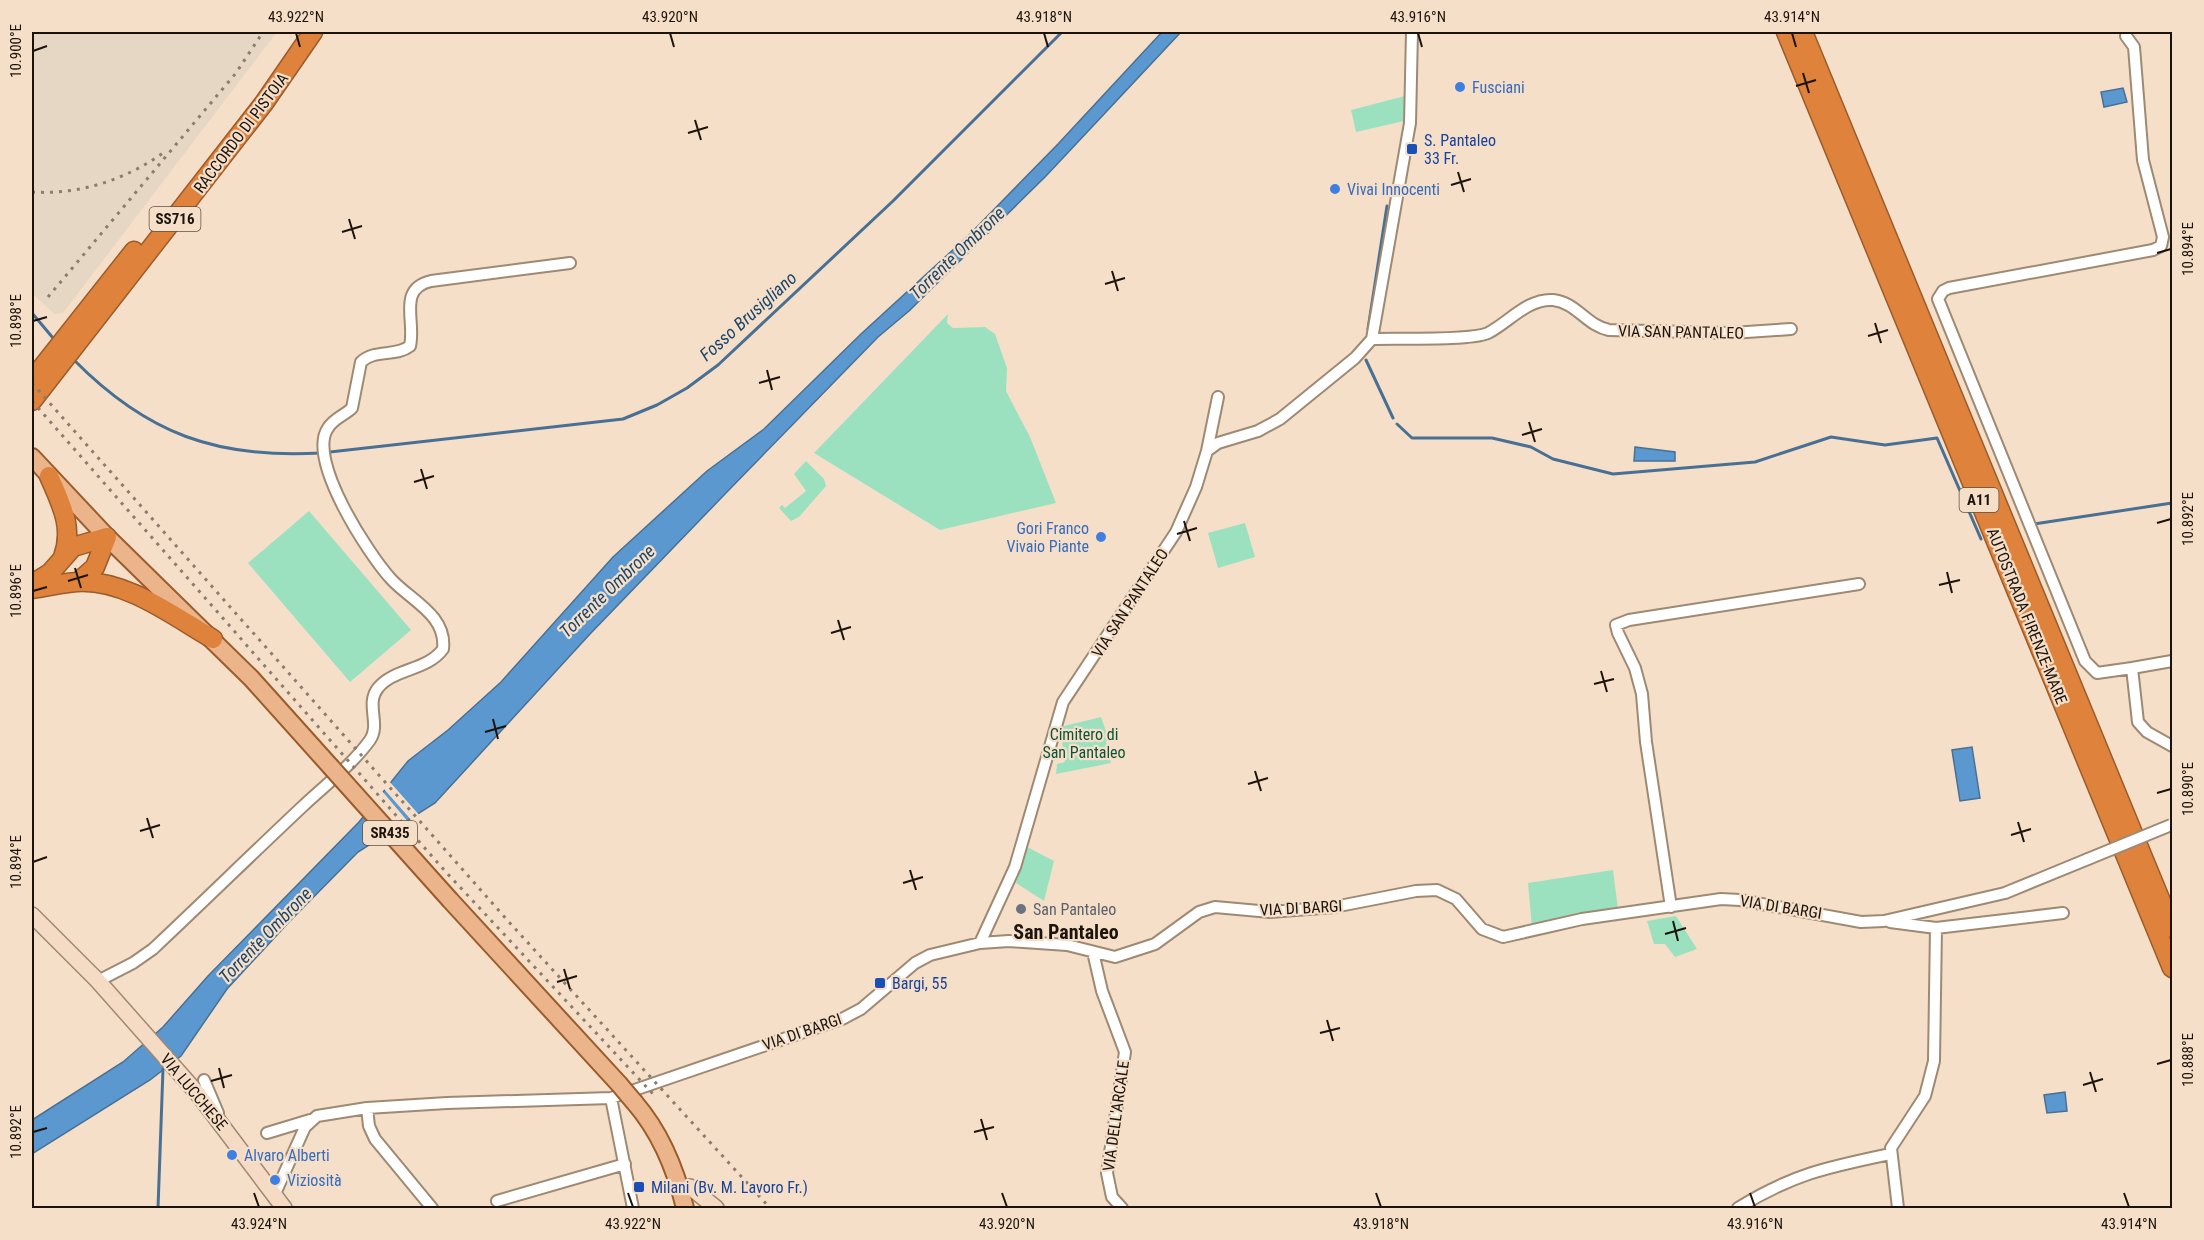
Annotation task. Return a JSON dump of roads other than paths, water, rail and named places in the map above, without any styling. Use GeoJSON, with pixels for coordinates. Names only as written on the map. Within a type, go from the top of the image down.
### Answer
{"type":"FeatureCollection","features":[{"type":"Feature","properties":{"kind":"highway","name":"RACCORDO DI PISTOIA"},"geometry":{"type":"LineString","coordinates":[[32,380],[239,117],[300,32]]}},
{"type":"Feature","properties":{"kind":"highway","name":"RACCORDO DI PISTOIA"},"geometry":{"type":"LineString","coordinates":[[32,401],[264,103],[313,32]]}},
{"type":"Feature","properties":{"kind":"highway","name":"AUTOSTRADA FIRENZE-MARE"},"geometry":{"type":"LineString","coordinates":[[1786,32],[2172,968]]}},
{"type":"Feature","properties":{"kind":"highway","name":"AUTOSTRADA FIRENZE-MARE"},"geometry":{"type":"LineString","coordinates":[[1803,32],[2172,928]]}},
{"type":"Feature","properties":{"kind":"highway"},"geometry":{"type":"LineString","coordinates":[[49,476],[67,522],[68,539],[63,558]]}},
{"type":"Feature","properties":{"kind":"highway"},"geometry":{"type":"LineString","coordinates":[[32,584],[50,573],[73,547],[107,537]]}},
{"type":"Feature","properties":{"kind":"highway"},"geometry":{"type":"LineString","coordinates":[[78,582],[95,567],[107,537]]}},
{"type":"Feature","properties":{"kind":"highway"},"geometry":{"type":"LineString","coordinates":[[32,590],[78,582],[106,586],[132,594],[163,609],[213,639]]}},
{"type":"Feature","properties":{"kind":"main road","name":"SR435"},"geometry":{"type":"LineString","coordinates":[[32,457],[107,537],[252,678],[450,900],[615,1091],[655,1121],[670,1140],[696,1209]]}},
{"type":"Feature","properties":{"kind":"main road"},"geometry":{"type":"LineString","coordinates":[[640,1108],[665,1150],[685,1209]]}},
{"type":"Feature","properties":{"kind":"street"},"geometry":{"type":"LineString","coordinates":[[1207,451],[1218,443],[1258,431],[1280,419],[1356,358],[1372,339],[1410,123],[1412,32]]}},
{"type":"Feature","properties":{"kind":"street"},"geometry":{"type":"LineString","coordinates":[[2126,36],[2134,48],[2140,139],[2162,232],[2161,246],[2153,250],[1948,288],[1938,299],[2085,661],[2097,672],[2172,661]]}},
{"type":"Feature","properties":{"kind":"street"},"geometry":{"type":"LineString","coordinates":[[98,981],[133,963],[153,949],[365,745],[373,733],[375,720],[372,702],[380,686],[394,676],[429,661],[442,649],[443,637],[435,619],[387,574],[338,499],[331,481],[324,443],[325,432],[330,425],[349,412],[354,404],[361,362],[368,357],[402,350],[410,346],[409,301],[413,291],[420,285],[570,263]]}},
{"type":"Feature","properties":{"kind":"street","name":"VIA SAN PANTALEO"},"geometry":{"type":"LineString","coordinates":[[1372,339],[1480,335],[1533,304],[1550,300],[1569,305],[1597,326],[1609,330],[1741,333],[1791,329]]}},
{"type":"Feature","properties":{"kind":"street","name":"VIA SAN PANTALEO"},"geometry":{"type":"LineString","coordinates":[[980,943],[1015,867],[1063,702],[1173,537],[1190,503],[1207,451],[1218,397]]}},
{"type":"Feature","properties":{"kind":"street"},"geometry":{"type":"LineString","coordinates":[[1671,907],[1646,742],[1642,694],[1635,668],[1617,633],[1616,625],[1629,620],[1859,584]]}},
{"type":"Feature","properties":{"kind":"street"},"geometry":{"type":"LineString","coordinates":[[2132,668],[2138,722],[2147,732],[2172,746]]}},
{"type":"Feature","properties":{"kind":"street","name":"VIA DI BARGI"},"geometry":{"type":"LineString","coordinates":[[267,1133],[329,1113],[367,1108],[615,1091],[842,1019],[861,1009],[920,959],[980,943],[1058,944],[1115,957],[1155,944],[1199,912],[1210,907],[1270,912],[1334,908],[1425,890],[1447,893],[1456,899],[1476,925],[1491,934],[1503,937],[1575,921],[1721,899],[1740,900],[1861,922],[1884,921],[2005,893],[2172,824]]}},
{"type":"Feature","properties":{"kind":"street"},"geometry":{"type":"LineString","coordinates":[[1884,921],[1936,928],[2063,913]]}},
{"type":"Feature","properties":{"kind":"street","name":"VIA LUCCHESE"},"geometry":{"type":"LineString","coordinates":[[32,915],[201,1087],[223,1124],[284,1209]]}},
{"type":"Feature","properties":{"kind":"street"},"geometry":{"type":"LineString","coordinates":[[1898,1209],[1890,1154],[1894,1140],[1921,1102],[1931,1078],[1936,1029],[1936,928]]}},
{"type":"Feature","properties":{"kind":"street","name":"VIA DELL'ARCALE"},"geometry":{"type":"LineString","coordinates":[[1093,952],[1103,996],[1125,1052],[1107,1173],[1112,1197],[1122,1209]]}},
{"type":"Feature","properties":{"kind":"street"},"geometry":{"type":"LineString","coordinates":[[615,1091],[633,1209]]}},
{"type":"Feature","properties":{"kind":"street"},"geometry":{"type":"LineString","coordinates":[[367,1108],[369,1126],[375,1139],[432,1209]]}},
{"type":"Feature","properties":{"kind":"street"},"geometry":{"type":"LineString","coordinates":[[274,1196],[310,1120]]}},
{"type":"Feature","properties":{"kind":"street"},"geometry":{"type":"LineString","coordinates":[[1738,1209],[1768,1190],[1802,1174],[1890,1154]]}},
{"type":"Feature","properties":{"kind":"street"},"geometry":{"type":"LineString","coordinates":[[497,1201],[625,1164]]}},
{"type":"Feature","properties":{"kind":"street"},"geometry":{"type":"LineString","coordinates":[[690,1188],[716,1209]]}},
{"type":"Feature","properties":{"kind":"water","name":"Torrente Ombrone"},"geometry":{"type":"Polygon","coordinates":[[[1162,32],[1181,32],[1046,176],[909,311],[878,337],[725,494],[590,634],[435,803],[358,852],[289,922],[227,989],[181,1056],[150,1080],[32,1154],[32,1120],[123,1062],[163,1027],[208,976],[359,822],[408,761],[448,730],[501,682],[613,557],[707,471],[764,429],[861,334],[968,236],[1058,144],[1162,32]]]}},
{"type":"Feature","properties":{"kind":"water"},"geometry":{"type":"Polygon","coordinates":[[[2123,88],[2127,102],[2104,107],[2101,92],[2123,88]]]}},
{"type":"Feature","properties":{"kind":"water"},"geometry":{"type":"Polygon","coordinates":[[[1635,447],[1675,452],[1675,461],[1634,461],[1635,447]]]}},
{"type":"Feature","properties":{"kind":"water"},"geometry":{"type":"Polygon","coordinates":[[[1972,747],[1980,798],[1960,801],[1952,750],[1972,747]]]}},
{"type":"Feature","properties":{"kind":"water"},"geometry":{"type":"Polygon","coordinates":[[[2065,1092],[2067,1111],[2047,1113],[2044,1095],[2065,1092]]]}},
{"type":"Feature","properties":{"kind":"waterway","name":"Fosso Brusigliano"},"geometry":{"type":"LineString","coordinates":[[330,452],[623,419],[657,405],[687,388],[718,365],[893,201],[1062,32]]}},
{"type":"Feature","properties":{"kind":"waterway"},"geometry":{"type":"LineString","coordinates":[[1368,329],[1387,206]]}},
{"type":"Feature","properties":{"kind":"waterway","name":"Fosso Brusigliano"},"geometry":{"type":"LineString","coordinates":[[32,313],[53,338]]}},
{"type":"Feature","properties":{"kind":"waterway","name":"Fosso Brusigliano"},"geometry":{"type":"LineString","coordinates":[[74,360],[129,407],[157,424],[186,436],[216,446],[249,451],[284,454],[321,453]]}},
{"type":"Feature","properties":{"kind":"waterway"},"geometry":{"type":"LineString","coordinates":[[1366,360],[1393,418]]}},
{"type":"Feature","properties":{"kind":"waterway"},"geometry":{"type":"LineString","coordinates":[[1397,424],[1412,438],[1492,438],[1531,447],[1553,459],[1613,474],[1755,462],[1831,437],[1885,445],[1937,438],[1981,539]]}},
{"type":"Feature","properties":{"kind":"waterway"},"geometry":{"type":"LineString","coordinates":[[2034,524],[2172,503]]}},
{"type":"Feature","properties":{"kind":"waterway"},"geometry":{"type":"LineString","coordinates":[[158,1208],[163,1069]]}},
{"type":"Feature","properties":{"kind":"railway"},"geometry":{"type":"LineString","coordinates":[[48,297],[236,73],[263,32]]}},
{"type":"Feature","properties":{"kind":"railway"},"geometry":{"type":"LineString","coordinates":[[32,192],[67,191],[101,184],[133,171],[163,153]]}},
{"type":"Feature","properties":{"kind":"railway"},"geometry":{"type":"LineString","coordinates":[[32,383],[509,922],[770,1208]]}},
{"type":"Feature","properties":{"kind":"railway"},"geometry":{"type":"LineString","coordinates":[[32,401],[445,871],[653,1094]]}},
{"type":"Feature","properties":{"kind":"place","name":"Fusciani"},"geometry":{"type":"Point","coordinates":[1460,87]}},
{"type":"Feature","properties":{"kind":"place","name":"S. Pantaleo 33 Fr."},"geometry":{"type":"Point","coordinates":[1412,149]}},
{"type":"Feature","properties":{"kind":"place","name":"Vivai Innocenti"},"geometry":{"type":"Point","coordinates":[1335,189]}},
{"type":"Feature","properties":{"kind":"place","name":"Gori Franco Vivaio Piante"},"geometry":{"type":"Point","coordinates":[1101,537]}},
{"type":"Feature","properties":{"kind":"place","name":"San Pantaleo"},"geometry":{"type":"Point","coordinates":[1021,909]}},
{"type":"Feature","properties":{"kind":"place","name":"Bargi, 55"},"geometry":{"type":"Point","coordinates":[880,983]}},
{"type":"Feature","properties":{"kind":"place","name":"Alvaro Alberti"},"geometry":{"type":"Point","coordinates":[232,1155]}},
{"type":"Feature","properties":{"kind":"place","name":"Viziosità"},"geometry":{"type":"Point","coordinates":[275,1180]}},
{"type":"Feature","properties":{"kind":"place","name":"Milani (Bv. M. Lavoro Fr.)"},"geometry":{"type":"Point","coordinates":[639,1187]}},
{"type":"Feature","properties":{"kind":"district","name":"San Pantaleo"},"geometry":{"type":"Point","coordinates":[1066,932]}},
{"type":"Feature","properties":{"kind":"park label","name":"Cimitero di San Pantaleo"},"geometry":{"type":"Point","coordinates":[1084,743]}}]}
